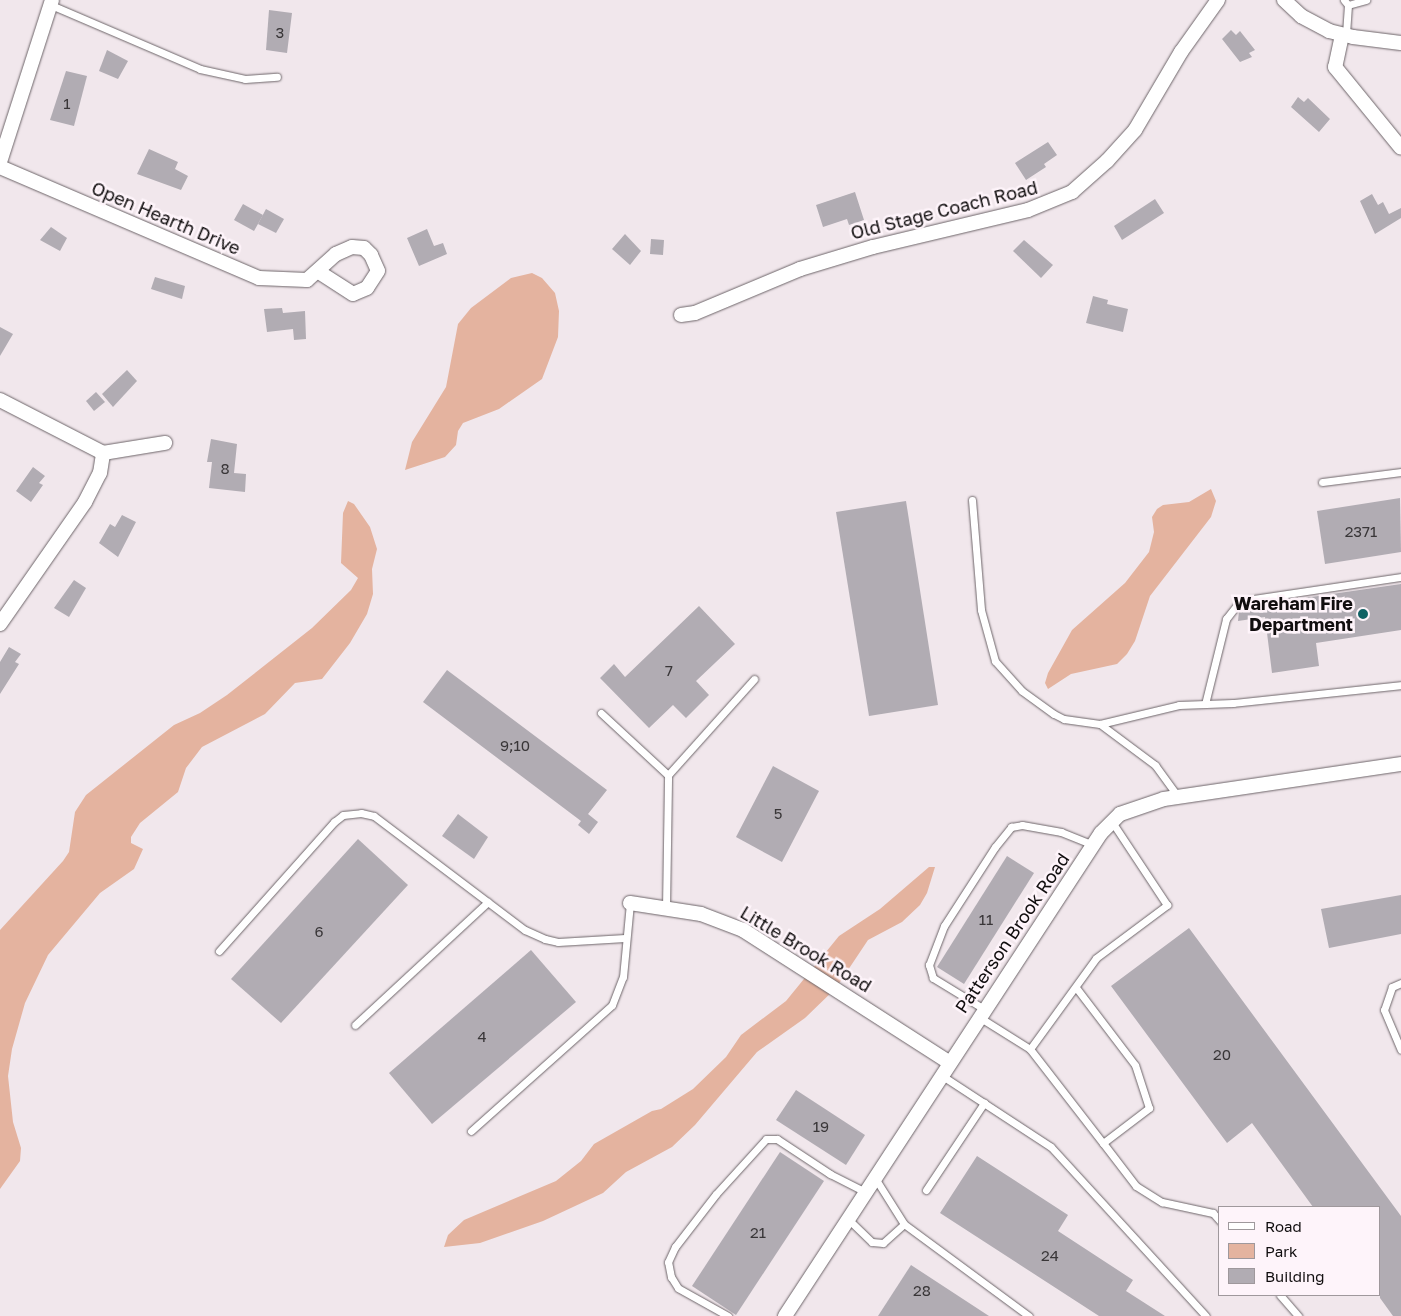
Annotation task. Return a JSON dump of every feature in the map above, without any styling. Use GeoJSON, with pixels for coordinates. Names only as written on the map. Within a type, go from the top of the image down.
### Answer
{"type":"FeatureCollection","features":[{"type":"Feature","properties":{"kind":"street","name":"Old Stage Coach Road"},"geometry":{"type":"LineString","coordinates":[[681,314],[695,313],[818,263],[1019,212],[1072,192],[1107,161],[1135,130],[1181,52],[1218,0]]}},
{"type":"Feature","properties":{"kind":"street"},"geometry":{"type":"LineString","coordinates":[[1284,0],[1313,24],[1344,35],[1401,43]]}},
{"type":"Feature","properties":{"kind":"street"},"geometry":{"type":"LineString","coordinates":[[0,162],[52,2]]}},
{"type":"Feature","properties":{"kind":"street"},"geometry":{"type":"LineString","coordinates":[[1344,35],[1335,67],[1401,148]]}},
{"type":"Feature","properties":{"kind":"street","name":"Open Hearth Drive"},"geometry":{"type":"LineString","coordinates":[[0,167],[258,278],[307,280],[319,272]]}},
{"type":"Feature","properties":{"kind":"street"},"geometry":{"type":"LineString","coordinates":[[0,400],[102,453],[165,443]]}},
{"type":"Feature","properties":{"kind":"street"},"geometry":{"type":"LineString","coordinates":[[0,624],[85,502],[100,473],[102,453]]}},
{"type":"Feature","properties":{"kind":"street","name":"Patterson Brook Road"},"geometry":{"type":"LineString","coordinates":[[785,1316],[981,1013],[1093,845],[1112,822],[1137,806],[1178,797],[1401,764]]}},
{"type":"Feature","properties":{"kind":"street","name":"Little Brook Road"},"geometry":{"type":"LineString","coordinates":[[630,903],[701,914],[744,930],[949,1062]]}},
{"type":"Feature","properties":{"kind":"lane"},"geometry":{"type":"LineString","coordinates":[[1344,35],[1346,3],[1366,0]]}},
{"type":"Feature","properties":{"kind":"lane"},"geometry":{"type":"LineString","coordinates":[[52,2],[200,69],[245,79],[277,77]]}},
{"type":"Feature","properties":{"kind":"lane"},"geometry":{"type":"LineString","coordinates":[[1322,482],[1401,472]]}},
{"type":"Feature","properties":{"kind":"lane"},"geometry":{"type":"LineString","coordinates":[[972,500],[982,610],[995,661],[1022,691],[1064,719],[1100,724],[1180,705],[1401,685]]}},
{"type":"Feature","properties":{"kind":"lane"},"geometry":{"type":"LineString","coordinates":[[1205,704],[1226,619],[1240,601],[1401,577]]}},
{"type":"Feature","properties":{"kind":"lane"},"geometry":{"type":"LineString","coordinates":[[666,908],[668,775],[754,679]]}},
{"type":"Feature","properties":{"kind":"lane"},"geometry":{"type":"LineString","coordinates":[[601,713],[668,775]]}},
{"type":"Feature","properties":{"kind":"lane"},"geometry":{"type":"LineString","coordinates":[[1100,724],[1155,766],[1178,797]]}},
{"type":"Feature","properties":{"kind":"lane"},"geometry":{"type":"LineString","coordinates":[[219,951],[334,822],[352,814],[374,816],[525,930],[545,939],[558,942],[625,938]]}},
{"type":"Feature","properties":{"kind":"lane"},"geometry":{"type":"LineString","coordinates":[[1030,1049],[1077,989],[1096,958],[1167,905],[1112,822]]}},
{"type":"Feature","properties":{"kind":"lane"},"geometry":{"type":"LineString","coordinates":[[1093,845],[1061,832],[1022,825],[1011,827],[995,847],[944,926],[928,965],[933,978],[1030,1049],[1136,1186],[1162,1202],[1214,1213],[1218,1218]]}},
{"type":"Feature","properties":{"kind":"lane"},"geometry":{"type":"LineString","coordinates":[[355,1025],[488,902]]}},
{"type":"Feature","properties":{"kind":"lane"},"geometry":{"type":"LineString","coordinates":[[471,1131],[608,1010],[623,977],[625,938],[630,903]]}},
{"type":"Feature","properties":{"kind":"lane"},"geometry":{"type":"LineString","coordinates":[[1401,983],[1392,987],[1384,1010],[1401,1050]]}},
{"type":"Feature","properties":{"kind":"lane"},"geometry":{"type":"LineString","coordinates":[[1077,989],[1135,1065],[1149,1108],[1104,1143]]}},
{"type":"Feature","properties":{"kind":"lane"},"geometry":{"type":"LineString","coordinates":[[941,1075],[1051,1147],[1206,1316]]}},
{"type":"Feature","properties":{"kind":"lane"},"geometry":{"type":"LineString","coordinates":[[926,1190],[984,1103]]}},
{"type":"Feature","properties":{"kind":"lane"},"geometry":{"type":"LineString","coordinates":[[728,1316],[678,1288],[671,1277],[668,1262],[674,1247],[716,1194],[766,1139],[776,1139],[830,1174],[865,1192]]}},
{"type":"Feature","properties":{"kind":"lane"},"geometry":{"type":"LineString","coordinates":[[874,1178],[904,1224],[1029,1316]]}},
{"type":"Feature","properties":{"kind":"lane"},"geometry":{"type":"LineString","coordinates":[[848,1219],[872,1242],[883,1243],[904,1224]]}},
{"type":"Feature","properties":{"kind":"lane"},"geometry":{"type":"LineString","coordinates":[[1281,1296],[1298,1316]]}},
{"type":"Feature","properties":{"kind":"green space"},"geometry":{"type":"Polygon","coordinates":[[[532,273],[542,278],[555,293],[559,311],[558,337],[542,379],[499,409],[463,423],[458,431],[456,445],[445,457],[405,470],[412,442],[446,387],[458,324],[471,308],[511,278],[532,273]]]}},
{"type":"Feature","properties":{"kind":"green space"},"geometry":{"type":"Polygon","coordinates":[[[1211,489],[1216,501],[1211,517],[1150,596],[1135,641],[1127,654],[1117,664],[1071,674],[1048,689],[1045,683],[1048,673],[1072,630],[1125,583],[1149,552],[1154,532],[1152,517],[1157,509],[1163,505],[1189,502],[1211,489]]]}},
{"type":"Feature","properties":{"kind":"green space"},"geometry":{"type":"Polygon","coordinates":[[[348,501],[354,504],[370,527],[377,549],[372,569],[373,594],[367,614],[350,643],[322,679],[295,683],[265,714],[202,747],[186,768],[178,792],[140,823],[131,837],[131,843],[143,849],[134,869],[100,893],[48,955],[25,1003],[12,1049],[8,1076],[13,1122],[21,1148],[20,1161],[0,1189],[0,930],[69,852],[75,812],[86,795],[174,725],[200,713],[227,695],[312,628],[351,590],[358,578],[341,563],[343,513],[348,501]]]}},
{"type":"Feature","properties":{"kind":"green space"},"geometry":{"type":"Polygon","coordinates":[[[929,867],[935,867],[927,893],[920,905],[902,922],[868,940],[836,988],[805,1018],[757,1052],[695,1125],[672,1147],[626,1172],[603,1193],[543,1221],[480,1243],[444,1247],[448,1235],[464,1220],[556,1181],[581,1161],[594,1144],[652,1111],[661,1109],[693,1089],[726,1057],[741,1035],[786,1001],[839,936],[880,909],[929,867]]]}},
{"type":"Feature","properties":{"kind":"building"},"geometry":{"type":"Polygon","coordinates":[[[269,10],[292,13],[287,53],[266,50],[269,10]]]}},
{"type":"Feature","properties":{"kind":"building"},"geometry":{"type":"Polygon","coordinates":[[[1231,30],[1236,35],[1240,31],[1255,50],[1249,53],[1252,57],[1240,62],[1222,39],[1231,30]]]}},
{"type":"Feature","properties":{"kind":"building"},"geometry":{"type":"Polygon","coordinates":[[[107,50],[128,61],[118,79],[99,71],[107,50]]]}},
{"type":"Feature","properties":{"kind":"building"},"geometry":{"type":"Polygon","coordinates":[[[66,71],[87,76],[74,126],[50,120],[66,71]]]}},
{"type":"Feature","properties":{"kind":"building"},"geometry":{"type":"Polygon","coordinates":[[[1298,97],[1304,102],[1308,98],[1330,119],[1319,132],[1291,107],[1298,97]]]}},
{"type":"Feature","properties":{"kind":"building"},"geometry":{"type":"Polygon","coordinates":[[[1048,142],[1057,155],[1044,164],[1046,167],[1026,180],[1015,163],[1048,142]]]}},
{"type":"Feature","properties":{"kind":"building"},"geometry":{"type":"Polygon","coordinates":[[[149,149],[178,162],[175,169],[188,176],[181,190],[137,174],[149,149]]]}},
{"type":"Feature","properties":{"kind":"building"},"geometry":{"type":"Polygon","coordinates":[[[855,192],[864,220],[849,225],[847,219],[823,227],[816,205],[855,192]]]}},
{"type":"Feature","properties":{"kind":"building"},"geometry":{"type":"Polygon","coordinates":[[[1372,194],[1378,205],[1383,202],[1389,214],[1401,208],[1401,218],[1375,234],[1360,201],[1372,194]]]}},
{"type":"Feature","properties":{"kind":"building"},"geometry":{"type":"Polygon","coordinates":[[[1155,199],[1164,213],[1122,240],[1114,226],[1155,199]]]}},
{"type":"Feature","properties":{"kind":"building"},"geometry":{"type":"Polygon","coordinates":[[[243,204],[263,215],[254,231],[234,220],[243,204]]]}},
{"type":"Feature","properties":{"kind":"building"},"geometry":{"type":"Polygon","coordinates":[[[266,209],[284,219],[276,233],[258,224],[266,209]]]}},
{"type":"Feature","properties":{"kind":"building"},"geometry":{"type":"Polygon","coordinates":[[[51,227],[67,238],[60,251],[40,240],[51,227]]]}},
{"type":"Feature","properties":{"kind":"building"},"geometry":{"type":"Polygon","coordinates":[[[427,229],[434,246],[443,243],[447,254],[419,266],[407,238],[427,229]]]}},
{"type":"Feature","properties":{"kind":"building"},"geometry":{"type":"Polygon","coordinates":[[[625,234],[641,251],[630,265],[612,249],[625,234]]]}},
{"type":"Feature","properties":{"kind":"building"},"geometry":{"type":"Polygon","coordinates":[[[651,239],[664,240],[663,255],[650,254],[651,239]]]}},
{"type":"Feature","properties":{"kind":"building"},"geometry":{"type":"Polygon","coordinates":[[[1024,240],[1053,265],[1041,278],[1013,251],[1024,240]]]}},
{"type":"Feature","properties":{"kind":"building"},"geometry":{"type":"Polygon","coordinates":[[[155,277],[185,286],[182,299],[151,289],[155,277]]]}},
{"type":"Feature","properties":{"kind":"building"},"geometry":{"type":"Polygon","coordinates":[[[1093,296],[1108,300],[1107,304],[1128,309],[1123,332],[1086,323],[1093,296]]]}},
{"type":"Feature","properties":{"kind":"building"},"geometry":{"type":"Polygon","coordinates":[[[282,308],[283,313],[305,311],[306,339],[294,340],[293,329],[267,332],[264,309],[282,308]]]}},
{"type":"Feature","properties":{"kind":"building"},"geometry":{"type":"Polygon","coordinates":[[[0,327],[13,334],[0,356],[0,327]]]}},
{"type":"Feature","properties":{"kind":"building"},"geometry":{"type":"Polygon","coordinates":[[[127,370],[137,381],[113,407],[102,394],[127,370]]]}},
{"type":"Feature","properties":{"kind":"building"},"geometry":{"type":"Polygon","coordinates":[[[96,392],[105,402],[94,411],[86,401],[96,392]]]}},
{"type":"Feature","properties":{"kind":"building"},"geometry":{"type":"Polygon","coordinates":[[[211,439],[237,444],[234,473],[246,474],[245,492],[209,488],[212,462],[207,462],[211,439]]]}},
{"type":"Feature","properties":{"kind":"building"},"geometry":{"type":"Polygon","coordinates":[[[33,467],[45,476],[39,483],[43,485],[31,502],[16,491],[33,467]]]}},
{"type":"Feature","properties":{"kind":"building"},"geometry":{"type":"Polygon","coordinates":[[[1400,498],[1401,552],[1325,564],[1317,511],[1400,498]]]}},
{"type":"Feature","properties":{"kind":"building"},"geometry":{"type":"Polygon","coordinates":[[[906,501],[938,705],[869,716],[836,512],[906,501]]]}},
{"type":"Feature","properties":{"kind":"building"},"geometry":{"type":"Polygon","coordinates":[[[122,515],[136,522],[118,557],[99,543],[110,524],[115,527],[122,515]]]}},
{"type":"Feature","properties":{"kind":"building"},"geometry":{"type":"Polygon","coordinates":[[[74,580],[86,588],[69,617],[54,608],[74,580]]]}},
{"type":"Feature","properties":{"kind":"building"},"geometry":{"type":"Polygon","coordinates":[[[1401,584],[1401,630],[1316,643],[1319,666],[1272,673],[1265,617],[1238,621],[1239,611],[1263,604],[1401,584]]]}},
{"type":"Feature","properties":{"kind":"building"},"geometry":{"type":"Polygon","coordinates":[[[699,606],[735,644],[696,681],[709,695],[686,718],[673,705],[649,728],[600,678],[614,664],[625,677],[699,606]]]}},
{"type":"Feature","properties":{"kind":"building"},"geometry":{"type":"Polygon","coordinates":[[[9,647],[21,654],[15,662],[19,664],[0,694],[0,662],[9,647]]]}},
{"type":"Feature","properties":{"kind":"building"},"geometry":{"type":"Polygon","coordinates":[[[447,670],[607,790],[588,814],[598,822],[589,834],[578,825],[581,821],[423,702],[447,670]]]}},
{"type":"Feature","properties":{"kind":"building"},"geometry":{"type":"Polygon","coordinates":[[[773,766],[819,791],[782,862],[736,837],[773,766]]]}},
{"type":"Feature","properties":{"kind":"building"},"geometry":{"type":"Polygon","coordinates":[[[458,814],[488,837],[474,859],[442,836],[458,814]]]}},
{"type":"Feature","properties":{"kind":"building"},"geometry":{"type":"Polygon","coordinates":[[[358,839],[408,885],[281,1023],[231,979],[358,839]]]}},
{"type":"Feature","properties":{"kind":"building"},"geometry":{"type":"Polygon","coordinates":[[[1007,856],[1034,873],[964,984],[937,967],[1007,856]]]}},
{"type":"Feature","properties":{"kind":"building"},"geometry":{"type":"Polygon","coordinates":[[[1401,895],[1401,934],[1329,948],[1321,909],[1401,895]]]}},
{"type":"Feature","properties":{"kind":"building"},"geometry":{"type":"Polygon","coordinates":[[[1189,928],[1401,1216],[1401,1316],[1393,1316],[1380,1298],[1381,1206],[1312,1206],[1252,1123],[1227,1143],[1111,986],[1189,928]]]}},
{"type":"Feature","properties":{"kind":"building"},"geometry":{"type":"Polygon","coordinates":[[[531,950],[576,1002],[432,1124],[389,1073],[531,950]]]}},
{"type":"Feature","properties":{"kind":"building"},"geometry":{"type":"Polygon","coordinates":[[[796,1090],[865,1135],[846,1165],[776,1120],[796,1090]]]}},
{"type":"Feature","properties":{"kind":"building"},"geometry":{"type":"Polygon","coordinates":[[[780,1152],[824,1181],[736,1315],[692,1286],[780,1152]]]}},
{"type":"Feature","properties":{"kind":"building"},"geometry":{"type":"Polygon","coordinates":[[[977,1156],[1068,1215],[1058,1231],[1133,1280],[1126,1291],[1165,1316],[1099,1316],[940,1213],[977,1156]]]}},
{"type":"Feature","properties":{"kind":"building"},"geometry":{"type":"Polygon","coordinates":[[[911,1265],[989,1316],[878,1316],[911,1265]]]}},
{"type":"Feature","properties":{"kind":"place","name":"Wareham Fire Department"},"geometry":{"type":"Point","coordinates":[1363,614]}}]}
